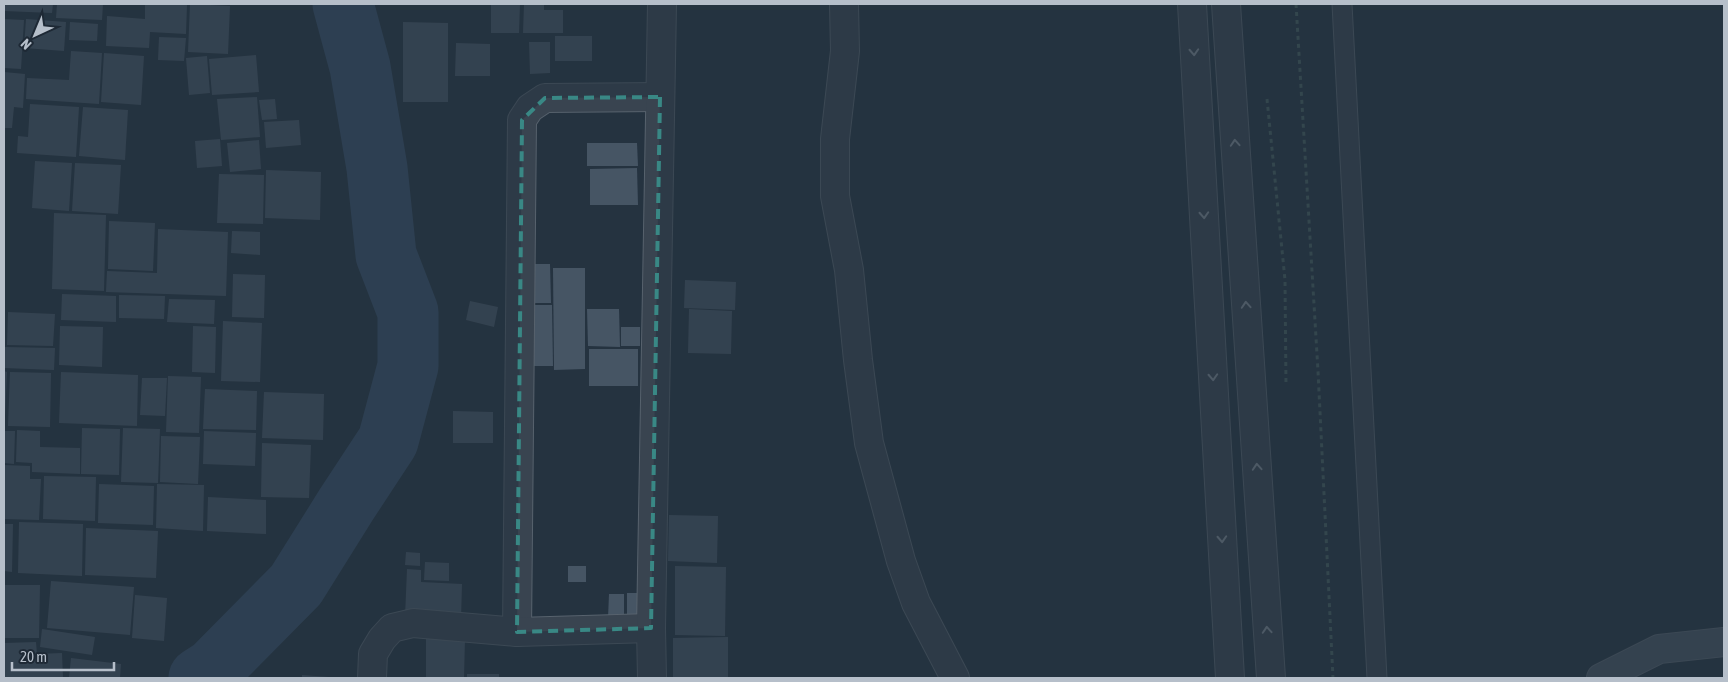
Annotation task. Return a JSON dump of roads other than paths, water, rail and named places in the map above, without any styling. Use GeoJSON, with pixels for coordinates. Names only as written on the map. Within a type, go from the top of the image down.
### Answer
{"type":"FeatureCollection","features":[{"type":"Feature","properties":{"kind":"street"},"geometry":{"type":"LineString","coordinates":[[652,678],[651,628],[662,4]]}},
{"type":"Feature","properties":{"kind":"street"},"geometry":{"type":"LineString","coordinates":[[844,4],[845,51],[835,139],[835,196],[848,270],[869,443],[901,561],[916,603],[955,678]]}},
{"type":"Feature","properties":{"kind":"street"},"geometry":{"type":"LineString","coordinates":[[1192,4],[1230,678]]}},
{"type":"Feature","properties":{"kind":"street"},"geometry":{"type":"LineString","coordinates":[[1226,4],[1270,678]]}},
{"type":"Feature","properties":{"kind":"street"},"geometry":{"type":"LineString","coordinates":[[517,632],[522,120],[530,108],[545,98],[660,97]]}},
{"type":"Feature","properties":{"kind":"street"},"geometry":{"type":"LineString","coordinates":[[372,678],[373,654],[382,639],[392,628],[413,622],[517,632],[651,628]]}},
{"type":"Feature","properties":{"kind":"street"},"geometry":{"type":"LineString","coordinates":[[1601,678],[1659,649],[1724,642]]}},
{"type":"Feature","properties":{"kind":"lane"},"geometry":{"type":"LineString","coordinates":[[1342,4],[1377,678]]}},
{"type":"Feature","properties":{"kind":"waterway"},"geometry":{"type":"LineString","coordinates":[[199,678],[213,669],[296,585],[388,441],[408,366],[408,312],[386,255],[377,168],[360,67],[343,4]]}}]}
